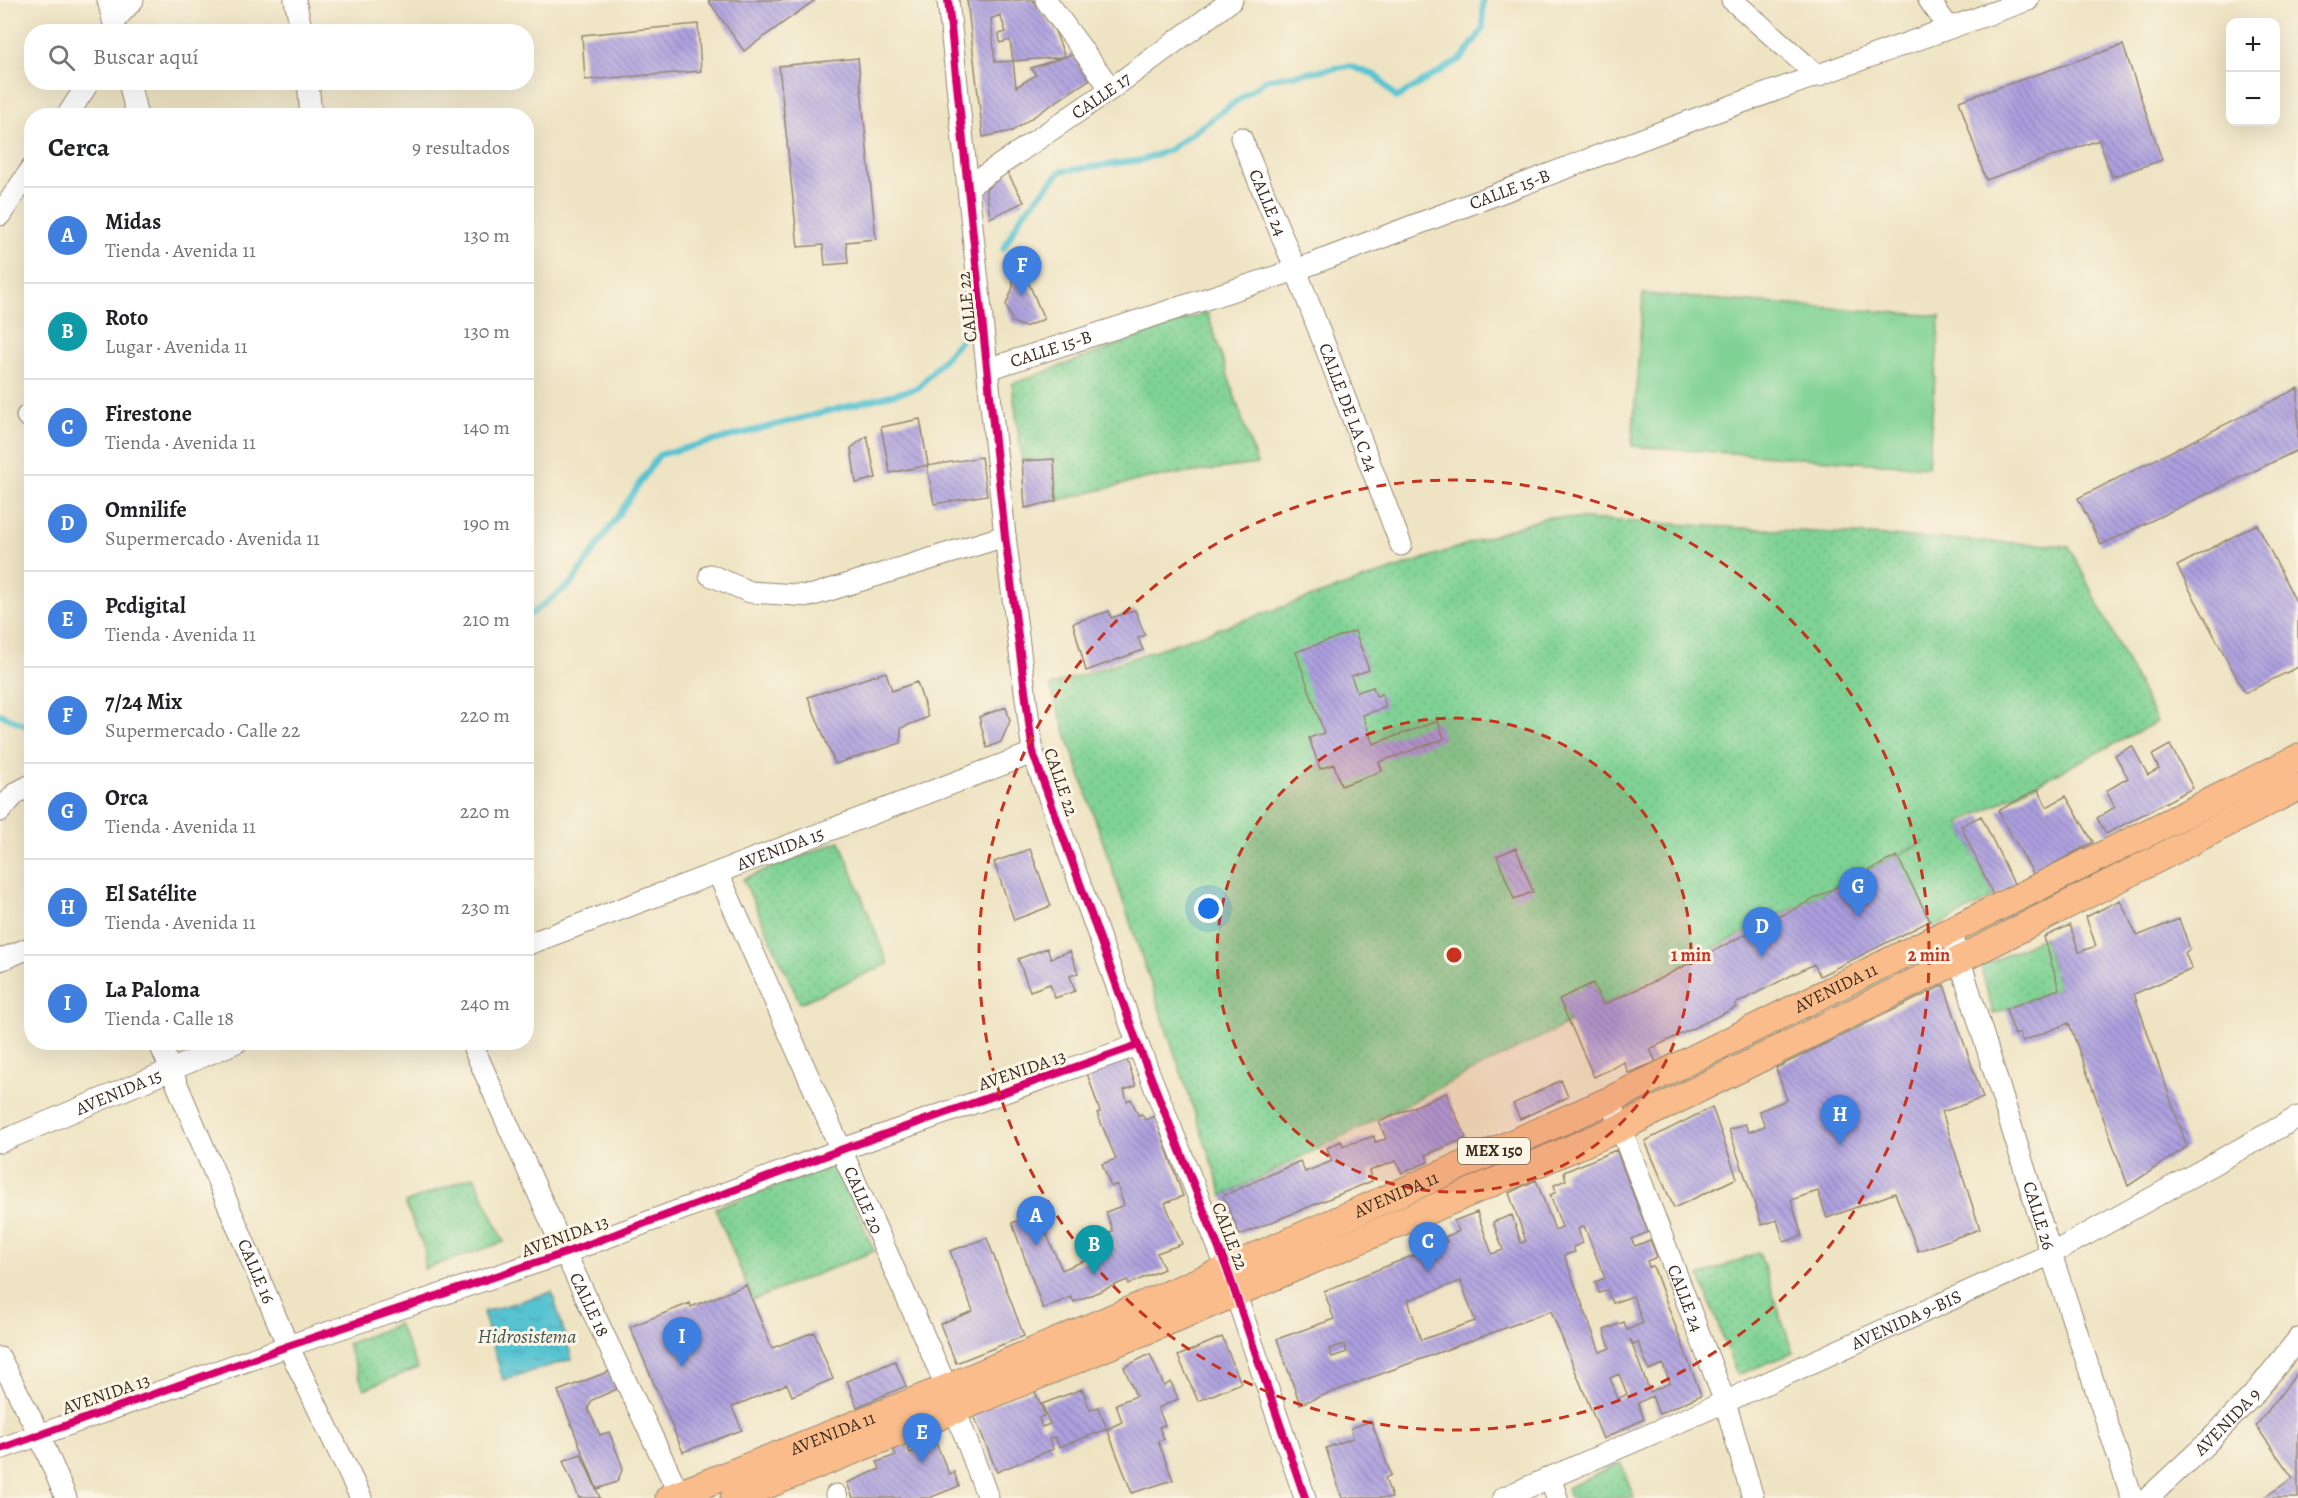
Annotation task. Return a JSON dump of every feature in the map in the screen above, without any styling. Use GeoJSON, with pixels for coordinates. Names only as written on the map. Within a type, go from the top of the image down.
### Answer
{"type":"FeatureCollection","features":[{"type":"Feature","properties":{"kind":"main road","name":"AVENIDA 11"},"geometry":{"type":"LineString","coordinates":[[734,1498],[951,1399],[1407,1204],[2298,758]]}},
{"type":"Feature","properties":{"kind":"main road","name":"AVENIDA 11"},"geometry":{"type":"LineString","coordinates":[[1407,1204],[1622,1126],[1959,960],[2298,787]]}},
{"type":"Feature","properties":{"kind":"main road"},"geometry":{"type":"LineString","coordinates":[[2173,821],[2185,846]]}},
{"type":"Feature","properties":{"kind":"main road"},"geometry":{"type":"LineString","coordinates":[[2054,879],[2065,906]]}},
{"type":"Feature","properties":{"kind":"main road"},"geometry":{"type":"LineString","coordinates":[[1831,991],[1842,1018]]}},
{"type":"Feature","properties":{"kind":"main road","name":"AVENIDA 11"},"geometry":{"type":"LineString","coordinates":[[676,1497],[951,1399]]}},
{"type":"Feature","properties":{"kind":"street"},"geometry":{"type":"LineString","coordinates":[[108,0],[114,24]]}},
{"type":"Feature","properties":{"kind":"street"},"geometry":{"type":"LineString","coordinates":[[116,24],[133,0]]}},
{"type":"Feature","properties":{"kind":"street"},"geometry":{"type":"LineString","coordinates":[[295,0],[300,24]]}},
{"type":"Feature","properties":{"kind":"street","name":"CALLE 22"},"geometry":{"type":"LineString","coordinates":[[948,0],[1005,536],[1033,753],[1138,1045],[1231,1281],[1305,1498]]}},
{"type":"Feature","properties":{"kind":"street"},"geometry":{"type":"LineString","coordinates":[[1046,0],[1111,89]]}},
{"type":"Feature","properties":{"kind":"street","name":"CALLE 17"},"geometry":{"type":"LineString","coordinates":[[969,186],[1111,89],[1232,0]]}},
{"type":"Feature","properties":{"kind":"street"},"geometry":{"type":"LineString","coordinates":[[1732,0],[1818,76]]}},
{"type":"Feature","properties":{"kind":"street"},"geometry":{"type":"LineString","coordinates":[[1929,0],[1949,28]]}},
{"type":"Feature","properties":{"kind":"street","name":"CALLE 15-B"},"geometry":{"type":"LineString","coordinates":[[988,369],[1296,270],[1698,118],[2028,0]]}},
{"type":"Feature","properties":{"kind":"street"},"geometry":{"type":"LineString","coordinates":[[72,108],[84,90]]}},
{"type":"Feature","properties":{"kind":"street"},"geometry":{"type":"LineString","coordinates":[[131,90],[135,108]]}},
{"type":"Feature","properties":{"kind":"street"},"geometry":{"type":"LineString","coordinates":[[309,90],[310,108]]}},
{"type":"Feature","properties":{"kind":"street","name":"CALLE 24"},"geometry":{"type":"LineString","coordinates":[[1241,138],[1296,270]]}},
{"type":"Feature","properties":{"kind":"street"},"geometry":{"type":"LineString","coordinates":[[0,215],[24,180]]}},
{"type":"Feature","properties":{"kind":"street","name":"CALLE DE LA C 24"},"geometry":{"type":"LineString","coordinates":[[1296,270],[1401,545]]}},
{"type":"Feature","properties":{"kind":"street"},"geometry":{"type":"LineString","coordinates":[[710,575],[750,592],[810,596],[1005,536]]}},
{"type":"Feature","properties":{"kind":"street","name":"AVENIDA 15"},"geometry":{"type":"LineString","coordinates":[[534,942],[1033,753]]}},
{"type":"Feature","properties":{"kind":"street"},"geometry":{"type":"LineString","coordinates":[[0,811],[16,794],[24,790]]}},
{"type":"Feature","properties":{"kind":"street","name":"CALLE 20"},"geometry":{"type":"LineString","coordinates":[[718,873],[843,1149],[951,1399],[988,1498]]}},
{"type":"Feature","properties":{"kind":"street","name":"CALLE 26"},"geometry":{"type":"LineString","coordinates":[[1951,932],[2051,1254],[2132,1498]]}},
{"type":"Feature","properties":{"kind":"street"},"geometry":{"type":"LineString","coordinates":[[0,960],[24,950]]}},
{"type":"Feature","properties":{"kind":"street","name":"AVENIDA 13"},"geometry":{"type":"LineString","coordinates":[[0,1449],[288,1346],[565,1253],[843,1149],[1138,1045]]}},
{"type":"Feature","properties":{"kind":"street","name":"CALLE 16"},"geometry":{"type":"LineString","coordinates":[[163,1050],[288,1346],[361,1498]]}},
{"type":"Feature","properties":{"kind":"street","name":"AVENIDA 15"},"geometry":{"type":"LineString","coordinates":[[0,1142],[218,1050]]}},
{"type":"Feature","properties":{"kind":"street","name":"CALLE 18"},"geometry":{"type":"LineString","coordinates":[[475,1050],[676,1497]]}},
{"type":"Feature","properties":{"kind":"street","name":"CALLE 24"},"geometry":{"type":"LineString","coordinates":[[1611,1100],[1725,1402],[1753,1498]]}},
{"type":"Feature","properties":{"kind":"street","name":"AVENIDA 9-BIS"},"geometry":{"type":"LineString","coordinates":[[1503,1498],[1725,1402],[2051,1254],[2298,1117]]}},
{"type":"Feature","properties":{"kind":"street","name":"AVENIDA 9"},"geometry":{"type":"LineString","coordinates":[[2148,1498],[2207,1443],[2254,1394],[2298,1339]]}},
{"type":"Feature","properties":{"kind":"street"},"geometry":{"type":"LineString","coordinates":[[0,1358],[39,1434],[66,1498]]}},
{"type":"Feature","properties":{"kind":"street"},"geometry":{"type":"LineString","coordinates":[[1550,1477],[1557,1498]]}},
{"type":"Feature","properties":{"kind":"green space"},"geometry":{"type":"Polygon","coordinates":[[[1643,294],[1940,316],[1928,467],[1632,446],[1643,294]]]}},
{"type":"Feature","properties":{"kind":"green space"},"geometry":{"type":"Polygon","coordinates":[[[1207,312],[1257,464],[1148,478],[1056,501],[1054,459],[1022,461],[1012,384],[1207,312]]]}},
{"type":"Feature","properties":{"kind":"green space"},"geometry":{"type":"Polygon","coordinates":[[[1547,517],[2069,546],[2157,722],[1960,823],[1994,897],[1933,928],[1897,856],[1925,841],[1603,1005],[1593,983],[1560,999],[1569,1023],[1223,1196],[1050,686],[1547,517]]]}},
{"type":"Feature","properties":{"kind":"green space"},"geometry":{"type":"Polygon","coordinates":[[[840,841],[888,964],[800,1003],[743,879],[840,841]]]}},
{"type":"Feature","properties":{"kind":"green space"},"geometry":{"type":"Polygon","coordinates":[[[2044,937],[2059,989],[1993,1014],[1981,967],[2044,937]]]}},
{"type":"Feature","properties":{"kind":"green space"},"geometry":{"type":"Polygon","coordinates":[[[837,1165],[874,1251],[753,1300],[715,1208],[837,1165]]]}},
{"type":"Feature","properties":{"kind":"green space"},"geometry":{"type":"Polygon","coordinates":[[[474,1176],[504,1242],[424,1269],[425,1251],[405,1203],[474,1176]]]}},
{"type":"Feature","properties":{"kind":"green space"},"geometry":{"type":"Polygon","coordinates":[[[1759,1252],[1793,1353],[1737,1375],[1700,1276],[1759,1252]]]}},
{"type":"Feature","properties":{"kind":"green space"},"geometry":{"type":"Polygon","coordinates":[[[398,1324],[418,1368],[364,1389],[347,1344],[398,1324]]]}},
{"type":"Feature","properties":{"kind":"green space"},"geometry":{"type":"Polygon","coordinates":[[[1621,1463],[1634,1498],[1570,1498],[1567,1488],[1621,1463]]]}},
{"type":"Feature","properties":{"kind":"water","name":"Hidrosistema"},"geometry":{"type":"Polygon","coordinates":[[[552,1292],[572,1359],[503,1380],[483,1312],[552,1292]]]}},
{"type":"Feature","properties":{"kind":"building"},"geometry":{"type":"Polygon","coordinates":[[[708,0],[815,0],[744,51],[708,0]]]}},
{"type":"Feature","properties":{"kind":"building"},"geometry":{"type":"Polygon","coordinates":[[[967,0],[1033,0],[1055,31],[1065,57],[1072,54],[1090,79],[1012,131],[983,137],[967,0]],[[1000,15],[991,19],[995,62],[1013,61],[1010,40],[1000,43],[999,34],[1006,32],[1000,15]],[[1065,57],[1013,61],[1016,87],[1036,75],[1031,68],[1065,57]]]}},
{"type":"Feature","properties":{"kind":"building"},"geometry":{"type":"Polygon","coordinates":[[[698,24],[701,71],[585,80],[582,35],[698,24]]]}},
{"type":"Feature","properties":{"kind":"building"},"geometry":{"type":"Polygon","coordinates":[[[2123,45],[2162,160],[2112,177],[2099,140],[1986,180],[1959,101],[2123,45]]]}},
{"type":"Feature","properties":{"kind":"building"},"geometry":{"type":"Polygon","coordinates":[[[858,58],[876,239],[846,242],[848,263],[825,265],[823,245],[798,247],[779,66],[858,58]]]}},
{"type":"Feature","properties":{"kind":"building"},"geometry":{"type":"Polygon","coordinates":[[[1007,172],[1024,202],[990,218],[986,189],[1007,172]]]}},
{"type":"Feature","properties":{"kind":"building"},"geometry":{"type":"Polygon","coordinates":[[[1021,265],[1044,319],[1025,327],[1012,322],[1006,305],[1013,287],[1012,269],[1021,265]]]}},
{"type":"Feature","properties":{"kind":"building"},"geometry":{"type":"Polygon","coordinates":[[[2298,388],[2298,450],[2101,545],[2078,498],[2298,388]]]}},
{"type":"Feature","properties":{"kind":"building"},"geometry":{"type":"Polygon","coordinates":[[[920,419],[928,465],[890,473],[881,427],[920,419]]]}},
{"type":"Feature","properties":{"kind":"building"},"geometry":{"type":"Polygon","coordinates":[[[867,436],[876,478],[856,483],[851,448],[867,436]]]}},
{"type":"Feature","properties":{"kind":"building"},"geometry":{"type":"Polygon","coordinates":[[[981,457],[987,495],[934,504],[927,466],[981,457]]]}},
{"type":"Feature","properties":{"kind":"building"},"geometry":{"type":"Polygon","coordinates":[[[1054,459],[1056,501],[1025,508],[1022,461],[1054,459]]]}},
{"type":"Feature","properties":{"kind":"building"},"geometry":{"type":"Polygon","coordinates":[[[2257,524],[2298,606],[2298,667],[2245,693],[2177,566],[2257,524]]]}},
{"type":"Feature","properties":{"kind":"building"},"geometry":{"type":"Polygon","coordinates":[[[1135,610],[1145,635],[1138,638],[1143,650],[1086,671],[1073,623],[1109,611],[1111,618],[1135,610]]]}},
{"type":"Feature","properties":{"kind":"building"},"geometry":{"type":"Polygon","coordinates":[[[1355,631],[1369,670],[1351,676],[1357,692],[1373,687],[1376,696],[1382,694],[1386,707],[1363,715],[1373,744],[1438,721],[1444,739],[1379,762],[1382,771],[1341,786],[1334,764],[1320,769],[1309,738],[1324,733],[1296,652],[1355,631]]]}},
{"type":"Feature","properties":{"kind":"building"},"geometry":{"type":"Polygon","coordinates":[[[886,672],[892,691],[917,682],[928,717],[901,728],[901,743],[835,764],[808,697],[886,672]]]}},
{"type":"Feature","properties":{"kind":"building"},"geometry":{"type":"Polygon","coordinates":[[[1006,707],[1010,721],[1001,742],[987,748],[979,717],[1006,707]]]}},
{"type":"Feature","properties":{"kind":"building"},"geometry":{"type":"Polygon","coordinates":[[[2170,745],[2193,788],[2106,834],[2097,818],[2115,807],[2106,791],[2128,778],[2115,755],[2132,746],[2148,775],[2159,769],[2152,755],[2170,745]]]}},
{"type":"Feature","properties":{"kind":"building"},"geometry":{"type":"Polygon","coordinates":[[[2038,789],[2047,807],[2066,796],[2093,842],[2034,875],[1998,811],[2038,789]]]}},
{"type":"Feature","properties":{"kind":"building"},"geometry":{"type":"Polygon","coordinates":[[[1981,816],[2015,886],[1994,897],[1961,826],[1981,816]]]}},
{"type":"Feature","properties":{"kind":"building"},"geometry":{"type":"Polygon","coordinates":[[[1516,848],[1533,892],[1514,899],[1497,856],[1516,848]]]}},
{"type":"Feature","properties":{"kind":"building"},"geometry":{"type":"Polygon","coordinates":[[[1030,849],[1051,906],[1014,920],[994,862],[1030,849]]]}},
{"type":"Feature","properties":{"kind":"building"},"geometry":{"type":"Polygon","coordinates":[[[1897,856],[1930,921],[1820,976],[1814,964],[1735,1004],[1737,1007],[1650,1049],[1656,1062],[1628,1073],[1624,1062],[1594,1077],[1559,999],[1593,983],[1603,1005],[1657,980],[1897,856]]]}},
{"type":"Feature","properties":{"kind":"building"},"geometry":{"type":"Polygon","coordinates":[[[2120,900],[2137,936],[2179,919],[2190,949],[2185,953],[2192,969],[2134,994],[2187,1147],[2128,1186],[2069,1023],[2023,1041],[2019,1033],[2015,1035],[2006,1009],[2059,989],[2044,937],[2070,925],[2079,952],[2096,946],[2086,917],[2120,900]]]}},
{"type":"Feature","properties":{"kind":"building"},"geometry":{"type":"Polygon","coordinates":[[[1047,948],[1051,958],[1070,951],[1078,973],[1070,976],[1075,991],[1055,998],[1050,984],[1030,991],[1018,959],[1047,948]]]}},
{"type":"Feature","properties":{"kind":"building"},"geometry":{"type":"Polygon","coordinates":[[[1944,985],[1983,1098],[1942,1112],[1980,1229],[1918,1251],[1895,1193],[1827,1218],[1818,1191],[1791,1200],[1802,1236],[1784,1242],[1777,1220],[1762,1225],[1729,1130],[1745,1124],[1749,1132],[1765,1126],[1759,1111],[1787,1100],[1776,1068],[1944,985]]]}},
{"type":"Feature","properties":{"kind":"building"},"geometry":{"type":"Polygon","coordinates":[[[1127,1060],[1136,1086],[1124,1090],[1127,1101],[1131,1099],[1138,1115],[1142,1114],[1145,1120],[1155,1116],[1183,1196],[1165,1203],[1182,1244],[1157,1253],[1164,1269],[1129,1284],[1127,1280],[1074,1302],[1071,1297],[1043,1309],[1012,1223],[1037,1212],[1062,1270],[1115,1248],[1109,1233],[1113,1231],[1106,1212],[1124,1205],[1117,1184],[1111,1187],[1102,1164],[1116,1159],[1097,1113],[1100,1112],[1087,1073],[1127,1060]]]}},
{"type":"Feature","properties":{"kind":"building"},"geometry":{"type":"Polygon","coordinates":[[[1561,1080],[1568,1097],[1520,1119],[1513,1104],[1561,1080]]]}},
{"type":"Feature","properties":{"kind":"building"},"geometry":{"type":"Polygon","coordinates":[[[1446,1093],[1466,1138],[1426,1155],[1428,1162],[1402,1173],[1396,1161],[1369,1171],[1372,1181],[1240,1235],[1223,1196],[1300,1161],[1305,1172],[1332,1161],[1327,1148],[1341,1141],[1343,1146],[1374,1136],[1375,1142],[1386,1139],[1379,1122],[1446,1093]]]}},
{"type":"Feature","properties":{"kind":"building"},"geometry":{"type":"Polygon","coordinates":[[[1712,1107],[1737,1178],[1674,1208],[1645,1141],[1712,1107]]]}},
{"type":"Feature","properties":{"kind":"building"},"geometry":{"type":"Polygon","coordinates":[[[1616,1150],[1648,1232],[1631,1239],[1635,1246],[1650,1240],[1657,1257],[1647,1261],[1649,1267],[1653,1266],[1701,1395],[1659,1414],[1652,1396],[1638,1403],[1644,1419],[1603,1439],[1551,1311],[1300,1404],[1277,1339],[1334,1319],[1324,1291],[1447,1242],[1445,1237],[1459,1231],[1454,1221],[1477,1212],[1492,1254],[1503,1250],[1493,1222],[1512,1215],[1521,1243],[1526,1241],[1509,1193],[1536,1180],[1555,1230],[1562,1227],[1550,1195],[1556,1192],[1554,1185],[1566,1180],[1564,1172],[1616,1150]],[[1584,1226],[1578,1229],[1583,1243],[1573,1247],[1575,1252],[1564,1255],[1600,1352],[1610,1348],[1604,1330],[1624,1322],[1627,1330],[1643,1323],[1633,1296],[1613,1303],[1607,1290],[1599,1293],[1595,1282],[1605,1278],[1584,1226]],[[1461,1281],[1408,1300],[1421,1340],[1475,1321],[1461,1281]],[[1630,1339],[1650,1392],[1670,1383],[1663,1364],[1649,1370],[1638,1342],[1633,1344],[1630,1339]],[[1344,1344],[1329,1349],[1332,1357],[1347,1352],[1344,1344]],[[1619,1374],[1610,1378],[1618,1399],[1627,1394],[1619,1374]]]}},
{"type":"Feature","properties":{"kind":"building"},"geometry":{"type":"Polygon","coordinates":[[[987,1238],[1024,1336],[956,1363],[940,1324],[973,1311],[950,1251],[987,1238]]]}},
{"type":"Feature","properties":{"kind":"building"},"geometry":{"type":"Polygon","coordinates":[[[746,1285],[772,1348],[814,1332],[833,1379],[792,1396],[787,1384],[732,1407],[742,1430],[683,1452],[630,1327],[690,1303],[691,1307],[746,1285]]]}},
{"type":"Feature","properties":{"kind":"building"},"geometry":{"type":"Polygon","coordinates":[[[1222,1337],[1241,1383],[1198,1401],[1178,1356],[1222,1337]]]}},
{"type":"Feature","properties":{"kind":"building"},"geometry":{"type":"Polygon","coordinates":[[[1150,1354],[1164,1386],[1171,1382],[1178,1399],[1158,1408],[1165,1425],[1159,1427],[1164,1439],[1158,1441],[1173,1480],[1132,1493],[1107,1429],[1122,1422],[1116,1404],[1136,1396],[1124,1367],[1150,1354]]]}},
{"type":"Feature","properties":{"kind":"building"},"geometry":{"type":"Polygon","coordinates":[[[895,1361],[906,1386],[857,1407],[847,1381],[895,1361]]]}},
{"type":"Feature","properties":{"kind":"building"},"geometry":{"type":"Polygon","coordinates":[[[610,1371],[617,1389],[592,1400],[588,1409],[600,1435],[609,1432],[623,1468],[617,1482],[597,1489],[558,1391],[610,1371]]]}},
{"type":"Feature","properties":{"kind":"building"},"geometry":{"type":"Polygon","coordinates":[[[2298,1372],[2298,1498],[2263,1498],[2293,1478],[2256,1426],[2298,1372]]]}},
{"type":"Feature","properties":{"kind":"building"},"geometry":{"type":"Polygon","coordinates":[[[1034,1389],[1045,1415],[1039,1418],[1042,1427],[1050,1424],[1042,1404],[1082,1389],[1090,1410],[1098,1407],[1107,1429],[1059,1447],[1055,1437],[1049,1439],[1053,1449],[997,1472],[973,1413],[1034,1389]]]}},
{"type":"Feature","properties":{"kind":"building"},"geometry":{"type":"Polygon","coordinates":[[[1371,1421],[1391,1475],[1385,1478],[1392,1498],[1342,1498],[1326,1448],[1353,1438],[1351,1428],[1371,1421]]]}},
{"type":"Feature","properties":{"kind":"building"},"geometry":{"type":"Polygon","coordinates":[[[907,1443],[910,1453],[936,1443],[949,1474],[954,1472],[959,1486],[929,1498],[853,1498],[847,1483],[880,1469],[877,1462],[896,1455],[893,1449],[907,1443]]]}},
{"type":"Feature","properties":{"kind":"building"},"geometry":{"type":"Polygon","coordinates":[[[581,1454],[600,1498],[579,1498],[563,1461],[581,1454]]]}},
{"type":"Feature","properties":{"kind":"waterway"},"geometry":{"type":"LineString","coordinates":[[1003,249],[1022,215],[1061,171],[1142,160],[1169,150],[1267,79],[1349,66],[1376,75],[1396,98],[1462,58],[1483,29],[1483,0]]}},
{"type":"Feature","properties":{"kind":"waterway"},"geometry":{"type":"LineString","coordinates":[[534,612],[572,583],[659,455],[918,388],[974,325]]}},
{"type":"Feature","properties":{"kind":"waterway"},"geometry":{"type":"LineString","coordinates":[[0,714],[24,725]]}},
{"type":"Feature","properties":{"kind":"cycle path"},"geometry":{"type":"LineString","coordinates":[[948,0],[1005,536],[1033,753],[1138,1045],[1227,1269],[1305,1498]]}},
{"type":"Feature","properties":{"kind":"cycle path"},"geometry":{"type":"LineString","coordinates":[[0,1449],[288,1346],[565,1253],[843,1149],[1138,1045]]}},
{"type":"Feature","properties":{"kind":"place","name":"7/24 Mix"},"geometry":{"type":"Point","coordinates":[1022,296]}},
{"type":"Feature","properties":{"kind":"place","name":"Orca"},"geometry":{"type":"Point","coordinates":[1858,917]}},
{"type":"Feature","properties":{"kind":"place","name":"Omnilife"},"geometry":{"type":"Point","coordinates":[1762,957]}},
{"type":"Feature","properties":{"kind":"place","name":"El Satélite"},"geometry":{"type":"Point","coordinates":[1840,1145]}},
{"type":"Feature","properties":{"kind":"place","name":"Midas"},"geometry":{"type":"Point","coordinates":[1036,1246]}},
{"type":"Feature","properties":{"kind":"place","name":"Firestone"},"geometry":{"type":"Point","coordinates":[1428,1272]}},
{"type":"Feature","properties":{"kind":"place","name":"Roto"},"geometry":{"type":"Point","coordinates":[1094,1275]}},
{"type":"Feature","properties":{"kind":"place","name":"La Paloma"},"geometry":{"type":"Point","coordinates":[682,1367]}},
{"type":"Feature","properties":{"kind":"place","name":"Pcdigital"},"geometry":{"type":"Point","coordinates":[922,1463]}}]}
